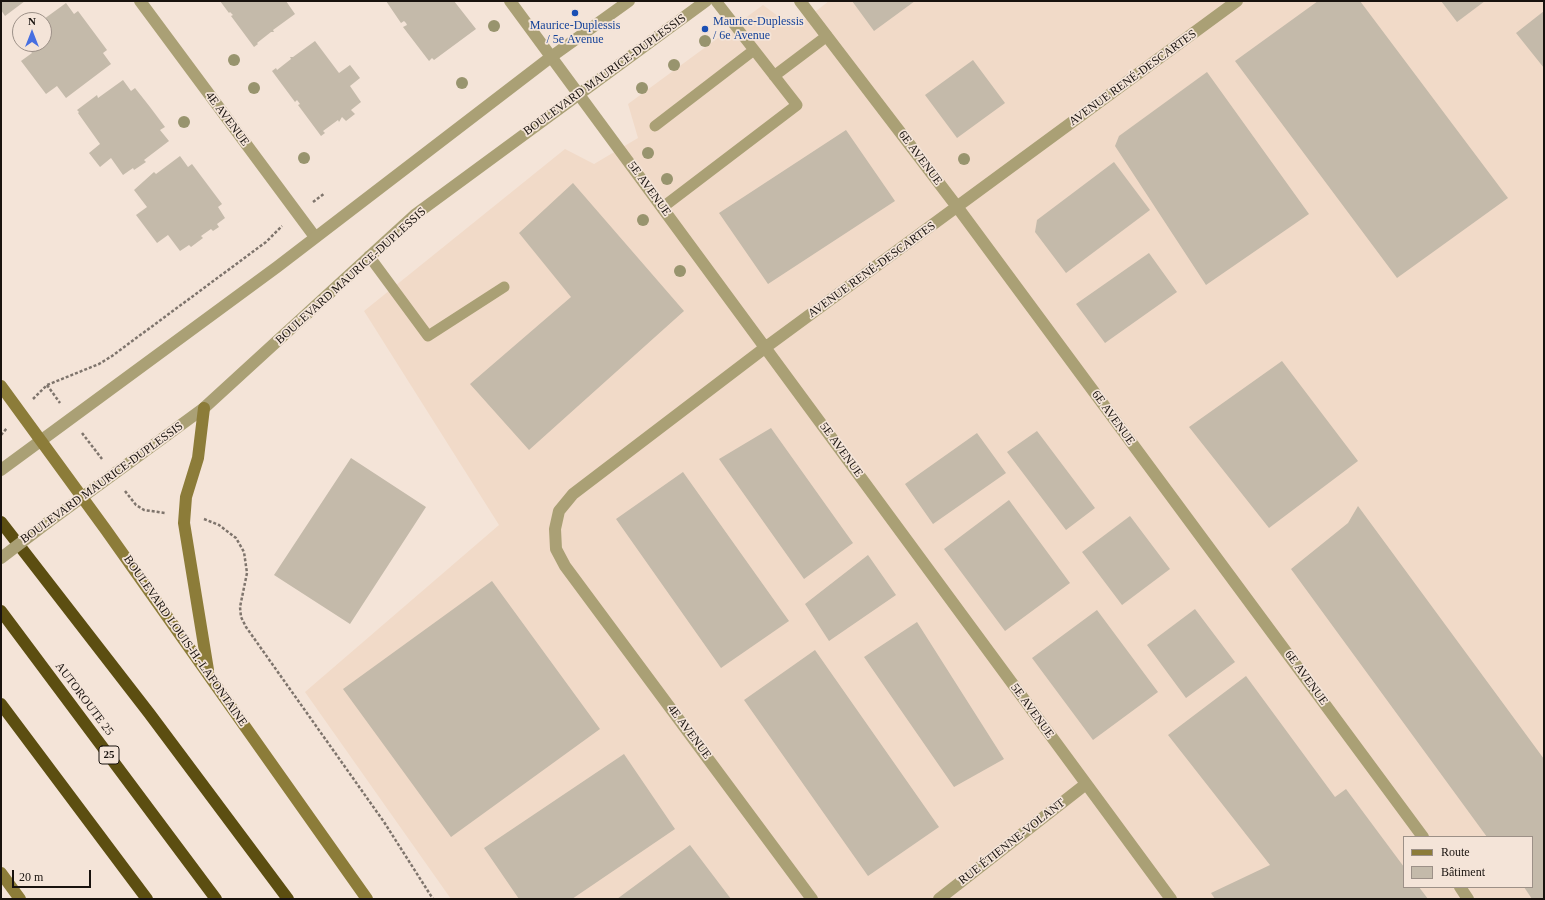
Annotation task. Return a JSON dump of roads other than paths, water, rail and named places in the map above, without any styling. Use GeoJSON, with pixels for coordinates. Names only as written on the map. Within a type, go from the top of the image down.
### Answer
{"type":"FeatureCollection","features":[{"type":"Feature","properties":{"kind":"highway"},"geometry":{"type":"LineString","coordinates":[[1,522],[149,713],[288,899]]}},
{"type":"Feature","properties":{"kind":"highway","name":"AUTOROUTE 25"},"geometry":{"type":"LineString","coordinates":[[1,611],[216,899]]}},
{"type":"Feature","properties":{"kind":"highway"},"geometry":{"type":"LineString","coordinates":[[1,704],[147,899]]}},
{"type":"Feature","properties":{"kind":"main road","name":"BOULEVARD LOUIS-H.-LAFONTAINE"},"geometry":{"type":"LineString","coordinates":[[1,386],[208,673],[367,899]]}},
{"type":"Feature","properties":{"kind":"main road"},"geometry":{"type":"LineString","coordinates":[[204,408],[198,458],[186,497],[184,523],[208,673]]}},
{"type":"Feature","properties":{"kind":"main road"},"geometry":{"type":"LineString","coordinates":[[1,873],[20,899]]}},
{"type":"Feature","properties":{"kind":"street","name":"4E AVENUE"},"geometry":{"type":"LineString","coordinates":[[140,1],[315,237]]}},
{"type":"Feature","properties":{"kind":"street","name":"5E AVENUE"},"geometry":{"type":"LineString","coordinates":[[510,1],[766,347],[1170,899]]}},
{"type":"Feature","properties":{"kind":"street"},"geometry":{"type":"LineString","coordinates":[[3,468],[315,237],[551,57],[628,1]]}},
{"type":"Feature","properties":{"kind":"street","name":"BOULEVARD MAURICE-DUPLESSIS"},"geometry":{"type":"LineString","coordinates":[[1,558],[204,408],[368,256],[416,214],[706,1]]}},
{"type":"Feature","properties":{"kind":"street","name":"6E AVENUE"},"geometry":{"type":"LineString","coordinates":[[800,1],[958,208],[1422,836]]}},
{"type":"Feature","properties":{"kind":"street","name":"AVENUE RENÉ-DESCARTES"},"geometry":{"type":"LineString","coordinates":[[565,566],[556,549],[555,529],[559,511],[573,494],[766,347],[958,208],[1237,1]]}},
{"type":"Feature","properties":{"kind":"street","name":"4E AVENUE"},"geometry":{"type":"LineString","coordinates":[[565,566],[812,899]]}},
{"type":"Feature","properties":{"kind":"street","name":"RUE ÉTIENNE-VOLANT"},"geometry":{"type":"LineString","coordinates":[[939,899],[1086,784]]}},
{"type":"Feature","properties":{"kind":"street"},"geometry":{"type":"LineString","coordinates":[[1461,888],[1468,899]]}},
{"type":"Feature","properties":{"kind":"lane"},"geometry":{"type":"LineString","coordinates":[[663,207],[797,105],[716,1]]}},
{"type":"Feature","properties":{"kind":"lane"},"geometry":{"type":"LineString","coordinates":[[774,76],[827,36]]}},
{"type":"Feature","properties":{"kind":"lane"},"geometry":{"type":"LineString","coordinates":[[655,126],[754,50]]}},
{"type":"Feature","properties":{"kind":"lane"},"geometry":{"type":"LineString","coordinates":[[368,256],[428,336],[504,287]]}},
{"type":"Feature","properties":{"kind":"place","name":"Maurice-Duplessis / 5e Avenue"},"geometry":{"type":"Point","coordinates":[575,13]}},
{"type":"Feature","properties":{"kind":"place","name":"Maurice-Duplessis / 6e Avenue"},"geometry":{"type":"Point","coordinates":[705,29]}}]}
